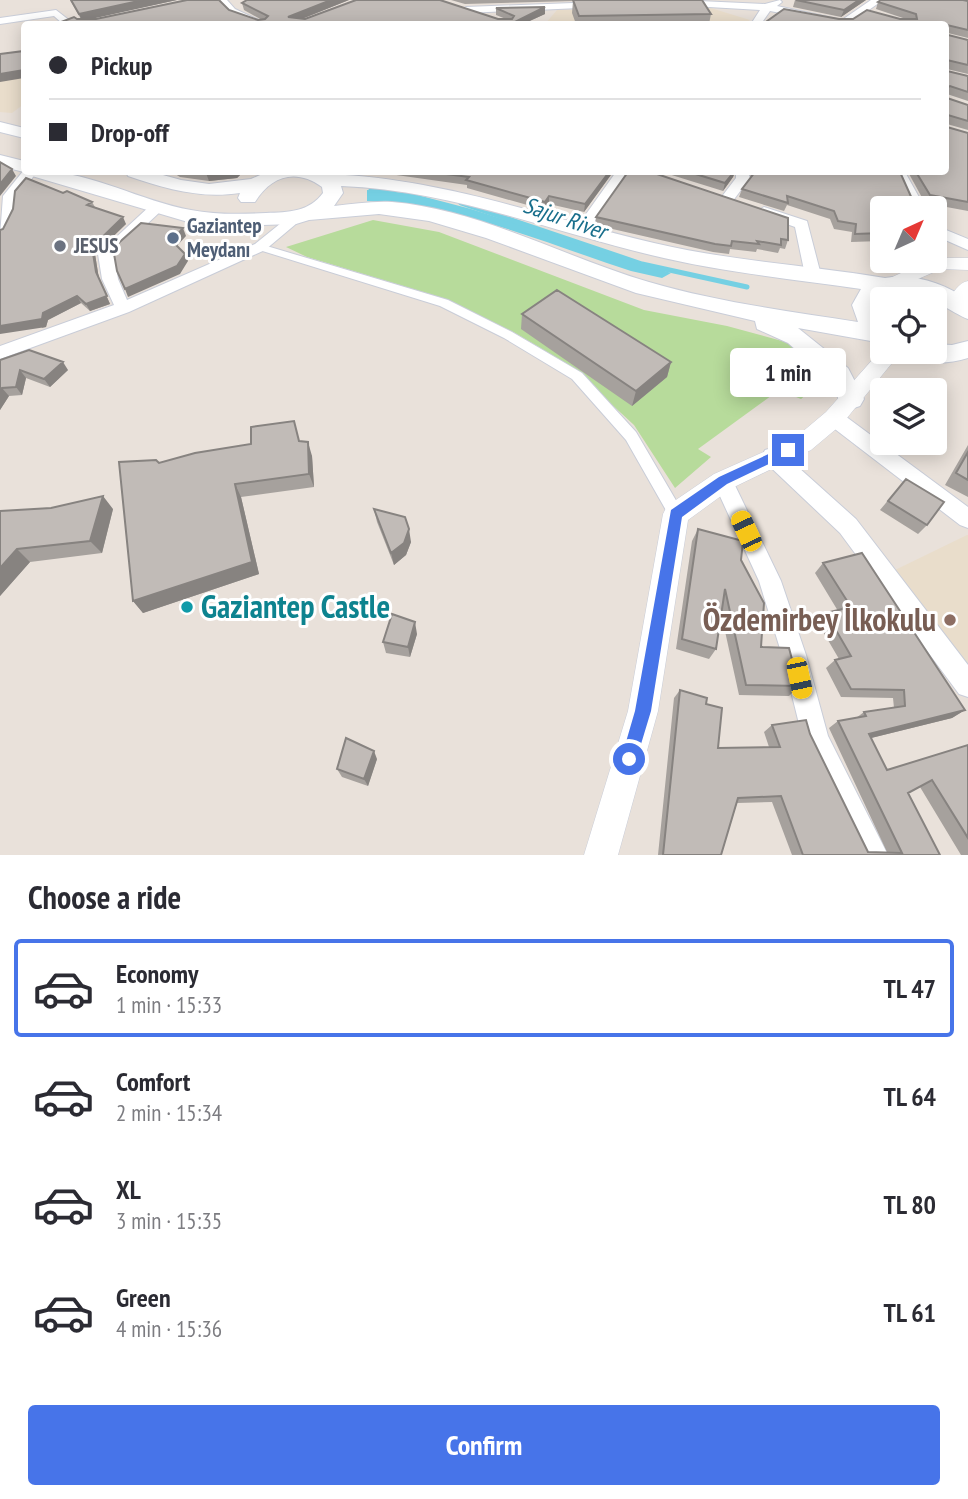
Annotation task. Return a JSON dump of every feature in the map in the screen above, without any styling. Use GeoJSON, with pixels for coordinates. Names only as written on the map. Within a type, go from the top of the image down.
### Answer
{"type":"FeatureCollection","features":[{"type":"Feature","properties":{"kind":"main road"},"geometry":{"type":"LineString","coordinates":[[0,127],[21,132]]}},
{"type":"Feature","properties":{"kind":"main road"},"geometry":{"type":"LineString","coordinates":[[0,160],[21,166]]}},
{"type":"Feature","properties":{"kind":"main road"},"geometry":{"type":"LineString","coordinates":[[49,175],[188,216],[224,220],[398,208],[446,220],[642,287],[741,312],[870,337]]}},
{"type":"Feature","properties":{"kind":"main road"},"geometry":{"type":"LineString","coordinates":[[144,175],[183,188],[220,192],[256,184],[278,175]]}},
{"type":"Feature","properties":{"kind":"main road"},"geometry":{"type":"LineString","coordinates":[[318,175],[327,180],[363,180],[435,189],[657,250],[813,275],[927,287],[964,300]]}},
{"type":"Feature","properties":{"kind":"main road"},"geometry":{"type":"LineString","coordinates":[[303,216],[329,201],[333,193],[327,180]]}},
{"type":"Feature","properties":{"kind":"main road"},"geometry":{"type":"LineString","coordinates":[[256,184],[247,199],[257,213],[268,217]]}},
{"type":"Feature","properties":{"kind":"main road"},"geometry":{"type":"LineString","coordinates":[[880,287],[889,284]]}},
{"type":"Feature","properties":{"kind":"main road"},"geometry":{"type":"LineString","coordinates":[[870,291],[864,298],[863,309],[870,323]]}},
{"type":"Feature","properties":{"kind":"main road"},"geometry":{"type":"LineString","coordinates":[[741,312],[796,338],[839,374],[842,408]]}},
{"type":"Feature","properties":{"kind":"main road"},"geometry":{"type":"LineString","coordinates":[[947,354],[968,349]]}},
{"type":"Feature","properties":{"kind":"main road"},"geometry":{"type":"LineString","coordinates":[[947,360],[968,367]]}},
{"type":"Feature","properties":{"kind":"street"},"geometry":{"type":"LineString","coordinates":[[222,0],[257,21]]}},
{"type":"Feature","properties":{"kind":"street"},"geometry":{"type":"LineString","coordinates":[[759,21],[767,7],[781,0]]}},
{"type":"Feature","properties":{"kind":"street"},"geometry":{"type":"LineString","coordinates":[[849,21],[869,13],[878,0]]}},
{"type":"Feature","properties":{"kind":"street"},"geometry":{"type":"LineString","coordinates":[[671,3],[767,7],[834,21]]}},
{"type":"Feature","properties":{"kind":"street"},"geometry":{"type":"LineString","coordinates":[[494,20],[461,8],[609,4]]}},
{"type":"Feature","properties":{"kind":"street"},"geometry":{"type":"LineString","coordinates":[[0,21],[56,13],[65,21]]}},
{"type":"Feature","properties":{"kind":"street"},"geometry":{"type":"LineString","coordinates":[[0,232],[8,215],[10,196],[28,175]]}},
{"type":"Feature","properties":{"kind":"street"},"geometry":{"type":"LineString","coordinates":[[581,231],[620,175]]}},
{"type":"Feature","properties":{"kind":"street"},"geometry":{"type":"LineString","coordinates":[[742,175],[733,201],[802,224],[813,275]]}},
{"type":"Feature","properties":{"kind":"street"},"geometry":{"type":"LineString","coordinates":[[902,175],[912,196]]}},
{"type":"Feature","properties":{"kind":"street"},"geometry":{"type":"LineString","coordinates":[[124,308],[110,279],[106,254],[157,207]]}},
{"type":"Feature","properties":{"kind":"street"},"geometry":{"type":"LineString","coordinates":[[0,353],[124,308],[260,247],[303,216]]}},
{"type":"Feature","properties":{"kind":"street"},"geometry":{"type":"LineString","coordinates":[[947,235],[968,245]]}},
{"type":"Feature","properties":{"kind":"street"},"geometry":{"type":"LineString","coordinates":[[260,247],[444,303],[508,335],[577,376],[631,436],[676,514],[643,711],[601,855]]}},
{"type":"Feature","properties":{"kind":"street"},"geometry":{"type":"LineString","coordinates":[[947,259],[968,264]]}},
{"type":"Feature","properties":{"kind":"street"},"geometry":{"type":"LineString","coordinates":[[889,284],[908,273]]}},
{"type":"Feature","properties":{"kind":"street"},"geometry":{"type":"LineString","coordinates":[[676,514],[723,481],[772,456],[803,444],[842,408],[870,363]]}},
{"type":"Feature","properties":{"kind":"street"},"geometry":{"type":"LineString","coordinates":[[842,408],[968,519]]}},
{"type":"Feature","properties":{"kind":"street"},"geometry":{"type":"LineString","coordinates":[[772,456],[848,526],[968,685]]}},
{"type":"Feature","properties":{"kind":"street"},"geometry":{"type":"LineString","coordinates":[[723,481],[770,581],[794,655],[816,740],[874,855]]}},
{"type":"Feature","properties":{"kind":"shaded area"},"geometry":{"type":"Polygon","coordinates":[[[704,6],[750,20],[548,21],[557,10],[704,6]]]}},
{"type":"Feature","properties":{"kind":"shaded area"},"geometry":{"type":"Polygon","coordinates":[[[21,51],[21,106],[12,113],[0,112],[0,54],[21,51]]]}},
{"type":"Feature","properties":{"kind":"shaded area","name":"Özdemirbey İlkokulu"},"geometry":{"type":"Polygon","coordinates":[[[968,535],[968,671],[895,570],[968,535]]]}},
{"type":"Feature","properties":{"kind":"green space"},"geometry":{"type":"Polygon","coordinates":[[[373,220],[439,232],[644,310],[727,326],[793,344],[834,371],[801,399],[779,390],[698,449],[711,457],[675,488],[634,425],[569,365],[515,333],[446,299],[307,257],[286,247],[373,220]]]}},
{"type":"Feature","properties":{"kind":"water"},"geometry":{"type":"Polygon","coordinates":[[[367,190],[410,193],[471,209],[671,273],[662,278],[631,271],[468,218],[401,204],[367,201],[367,190]]]}},
{"type":"Feature","properties":{"kind":"building"},"geometry":{"type":"Polygon","coordinates":[[[71,0],[143,0],[79,14],[71,0]]]}},
{"type":"Feature","properties":{"kind":"building"},"geometry":{"type":"Polygon","coordinates":[[[187,0],[219,0],[229,10],[258,20],[268,16],[242,3],[247,0],[331,0],[288,17],[305,19],[356,0],[440,0],[498,19],[512,19],[514,16],[496,8],[545,7],[517,21],[64,21],[74,17],[96,19],[187,0]]]}},
{"type":"Feature","properties":{"kind":"building"},"geometry":{"type":"Polygon","coordinates":[[[573,0],[702,0],[711,14],[579,16],[573,0]]]}},
{"type":"Feature","properties":{"kind":"building"},"geometry":{"type":"Polygon","coordinates":[[[796,0],[859,0],[844,10],[796,0]]]}},
{"type":"Feature","properties":{"kind":"building"},"geometry":{"type":"Polygon","coordinates":[[[968,1],[968,30],[949,25],[949,21],[767,21],[784,9],[839,19],[853,19],[867,10],[900,19],[917,19],[916,14],[878,2],[968,1]]]}},
{"type":"Feature","properties":{"kind":"building"},"geometry":{"type":"Polygon","coordinates":[[[949,35],[968,40],[968,65],[949,60],[949,35]]]}},
{"type":"Feature","properties":{"kind":"building"},"geometry":{"type":"Polygon","coordinates":[[[21,51],[21,70],[0,74],[0,54],[21,51]]]}},
{"type":"Feature","properties":{"kind":"building"},"geometry":{"type":"Polygon","coordinates":[[[949,71],[968,76],[968,92],[949,86],[949,71]]]}},
{"type":"Feature","properties":{"kind":"building"},"geometry":{"type":"Polygon","coordinates":[[[949,99],[968,105],[968,121],[949,115],[949,99]]]}},
{"type":"Feature","properties":{"kind":"building"},"geometry":{"type":"Polygon","coordinates":[[[949,128],[968,133],[968,202],[930,195],[918,175],[949,175],[949,128]]]}},
{"type":"Feature","properties":{"kind":"building"},"geometry":{"type":"Polygon","coordinates":[[[0,162],[12,169],[0,184],[0,162]]]}},
{"type":"Feature","properties":{"kind":"building"},"geometry":{"type":"Polygon","coordinates":[[[454,175],[607,175],[585,204],[549,196],[545,202],[466,180],[469,177],[454,175]]]}},
{"type":"Feature","properties":{"kind":"building"},"geometry":{"type":"Polygon","coordinates":[[[626,175],[660,175],[788,218],[788,240],[781,239],[781,245],[732,241],[731,246],[596,217],[626,175]]]}},
{"type":"Feature","properties":{"kind":"building"},"geometry":{"type":"Polygon","coordinates":[[[699,175],[732,175],[725,183],[699,175]]]}},
{"type":"Feature","properties":{"kind":"building"},"geometry":{"type":"Polygon","coordinates":[[[753,175],[901,175],[911,196],[870,196],[870,233],[855,234],[856,224],[838,221],[834,211],[787,196],[788,203],[742,189],[753,175]]]}},
{"type":"Feature","properties":{"kind":"building"},"geometry":{"type":"Polygon","coordinates":[[[26,178],[63,193],[67,191],[92,202],[87,205],[123,217],[92,247],[96,272],[107,296],[86,304],[77,296],[43,313],[42,319],[0,326],[0,230],[13,209],[15,191],[26,178]]]}},
{"type":"Feature","properties":{"kind":"building"},"geometry":{"type":"Polygon","coordinates":[[[141,223],[183,228],[172,241],[185,254],[177,266],[125,289],[117,271],[113,248],[141,223]]]}},
{"type":"Feature","properties":{"kind":"building"},"geometry":{"type":"Polygon","coordinates":[[[557,290],[671,362],[636,391],[522,314],[557,290]]]}},
{"type":"Feature","properties":{"kind":"building"},"geometry":{"type":"Polygon","coordinates":[[[29,350],[63,362],[44,379],[20,370],[16,387],[2,388],[0,392],[0,360],[29,350]]]}},
{"type":"Feature","properties":{"kind":"building"},"geometry":{"type":"Polygon","coordinates":[[[294,421],[299,441],[308,442],[309,474],[235,484],[252,562],[133,601],[119,462],[156,460],[159,463],[195,453],[251,444],[251,427],[294,421]]]}},
{"type":"Feature","properties":{"kind":"building"},"geometry":{"type":"Polygon","coordinates":[[[968,452],[968,480],[956,473],[968,452]]]}},
{"type":"Feature","properties":{"kind":"building"},"geometry":{"type":"Polygon","coordinates":[[[906,479],[944,502],[927,525],[888,501],[906,479]]]}},
{"type":"Feature","properties":{"kind":"building"},"geometry":{"type":"Polygon","coordinates":[[[103,496],[90,541],[17,549],[0,568],[0,511],[51,508],[103,496]]]}},
{"type":"Feature","properties":{"kind":"building"},"geometry":{"type":"Polygon","coordinates":[[[374,509],[405,517],[409,529],[404,543],[391,553],[374,509]]]}},
{"type":"Feature","properties":{"kind":"building"},"geometry":{"type":"Polygon","coordinates":[[[698,529],[743,541],[741,560],[764,603],[761,647],[789,648],[799,686],[746,685],[725,589],[716,649],[682,639],[698,529]]]}},
{"type":"Feature","properties":{"kind":"building"},"geometry":{"type":"Polygon","coordinates":[[[862,553],[965,710],[869,734],[887,770],[968,745],[968,838],[932,780],[908,793],[940,855],[803,855],[781,796],[738,798],[721,855],[663,855],[680,690],[707,698],[706,704],[722,708],[718,748],[780,747],[772,725],[806,720],[810,734],[868,852],[902,853],[838,721],[866,716],[864,712],[905,706],[904,690],[851,689],[835,660],[851,656],[826,613],[851,607],[823,563],[862,553]]]}},
{"type":"Feature","properties":{"kind":"building"},"geometry":{"type":"Polygon","coordinates":[[[392,614],[415,622],[408,647],[383,642],[392,614]]]}},
{"type":"Feature","properties":{"kind":"building"},"geometry":{"type":"Polygon","coordinates":[[[346,738],[374,751],[364,779],[337,769],[346,738]]]}},
{"type":"Feature","properties":{"kind":"waterway","name":"Sajur River"},"geometry":{"type":"LineString","coordinates":[[371,190],[395,190]]}},
{"type":"Feature","properties":{"kind":"waterway","name":"Sajur River"},"geometry":{"type":"LineString","coordinates":[[461,203],[642,264],[747,287]]}},
{"type":"Feature","properties":{"kind":"place","name":"Gaziantep Meydanı"},"geometry":{"type":"Point","coordinates":[173,238]}},
{"type":"Feature","properties":{"kind":"place","name":"JESUS"},"geometry":{"type":"Point","coordinates":[60,246]}},
{"type":"Feature","properties":{"kind":"place","name":"Gaziantep Castle"},"geometry":{"type":"Point","coordinates":[187,607]}},
{"type":"Feature","properties":{"kind":"place","name":"Özdemirbey İlkokulu"},"geometry":{"type":"Point","coordinates":[950,620]}},
{"type":"Feature","properties":{"kind":"route"},"geometry":{"type":"LineString","coordinates":[[629,759],[643,711],[676,514],[723,481],[788,450]]}}]}
